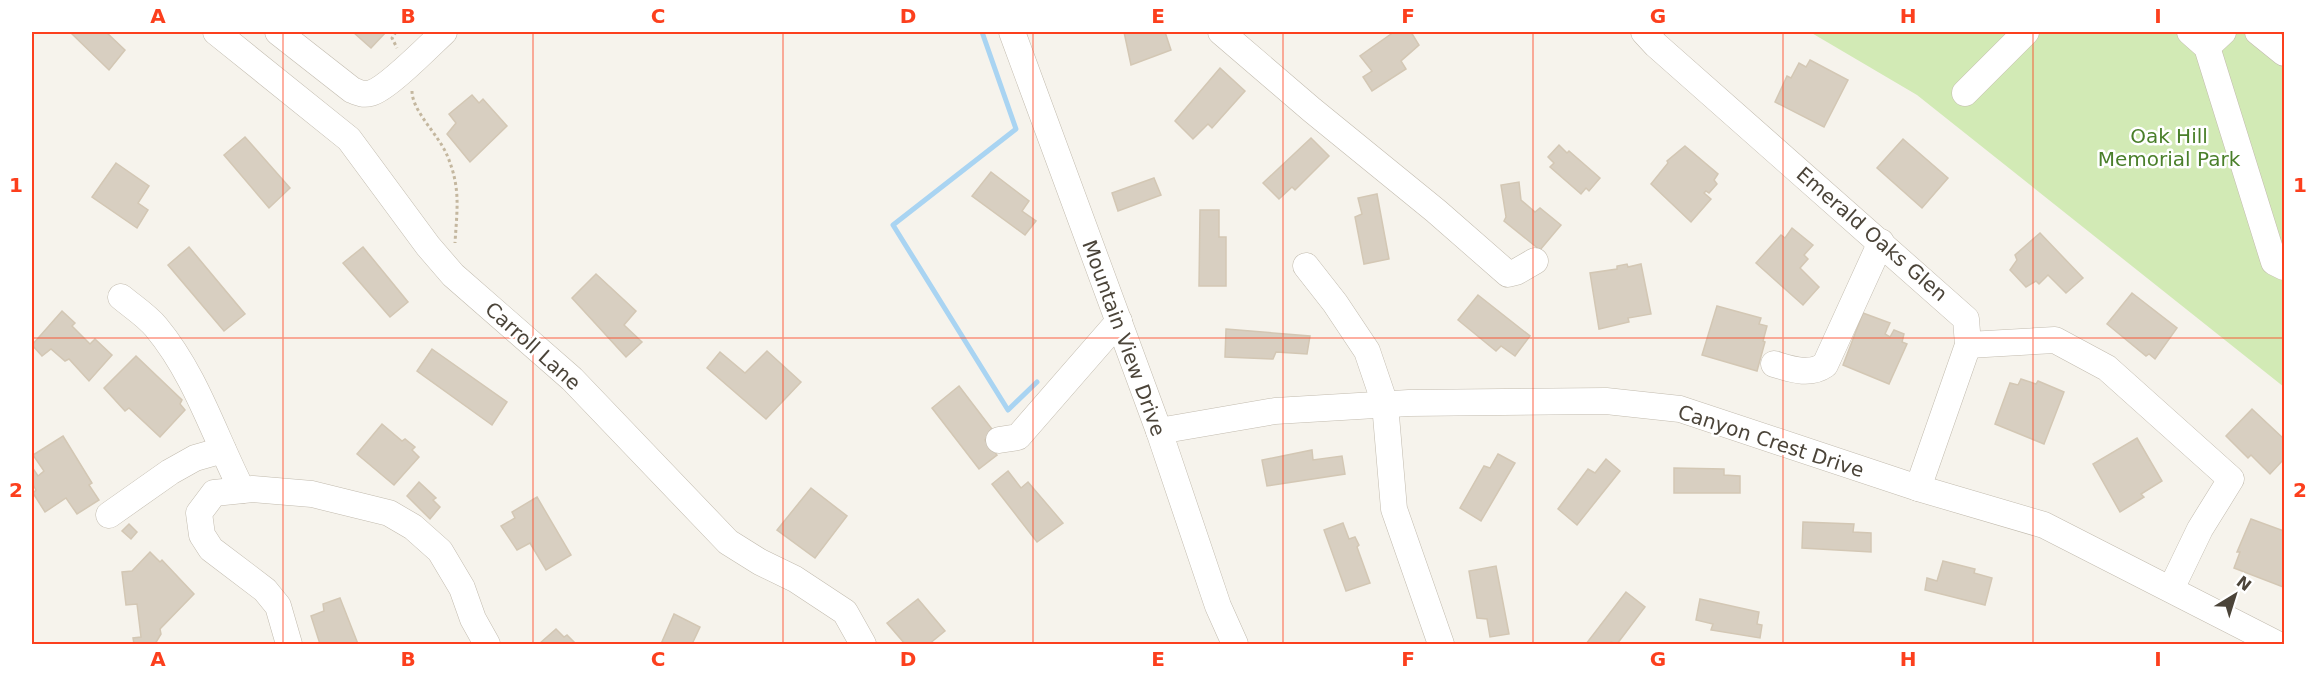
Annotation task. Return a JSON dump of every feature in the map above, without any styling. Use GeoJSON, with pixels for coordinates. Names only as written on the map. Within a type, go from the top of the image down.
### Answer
{"type":"FeatureCollection","features":[{"type":"Feature","properties":{"kind":"street","name":"Carroll Lane"},"geometry":{"type":"LineString","coordinates":[[216,32],[349,139],[428,246],[453,275],[572,379],[729,542],[760,562],[795,579],[845,612],[863,645]]}},
{"type":"Feature","properties":{"kind":"street"},"geometry":{"type":"LineString","coordinates":[[278,32],[352,90],[363,95],[374,93],[409,65],[444,32]]}},
{"type":"Feature","properties":{"kind":"street","name":"Mountain View Drive"},"geometry":{"type":"LineString","coordinates":[[1012,32],[1159,431],[1218,606],[1234,645]]}},
{"type":"Feature","properties":{"kind":"street"},"geometry":{"type":"LineString","coordinates":[[1221,32],[1508,274],[1534,261]]}},
{"type":"Feature","properties":{"kind":"street","name":"Emerald Oaks Glen"},"geometry":{"type":"LineString","coordinates":[[1644,32],[1966,319],[1968,345],[1918,488]]}},
{"type":"Feature","properties":{"kind":"street"},"geometry":{"type":"LineString","coordinates":[[1965,93],[2026,32]]}},
{"type":"Feature","properties":{"kind":"street"},"geometry":{"type":"LineString","coordinates":[[2258,32],[2284,53]]}},
{"type":"Feature","properties":{"kind":"street"},"geometry":{"type":"LineString","coordinates":[[2207,37],[2274,262],[2284,267]]}},
{"type":"Feature","properties":{"kind":"street"},"geometry":{"type":"LineString","coordinates":[[1774,364],[1803,372],[1819,369],[1825,365],[1881,242]]}},
{"type":"Feature","properties":{"kind":"street"},"geometry":{"type":"LineString","coordinates":[[1306,266],[1335,303],[1367,351],[1385,404],[1394,509],[1442,645]]}},
{"type":"Feature","properties":{"kind":"street"},"geometry":{"type":"LineString","coordinates":[[122,297],[154,325],[192,379],[242,490]]}},
{"type":"Feature","properties":{"kind":"street"},"geometry":{"type":"LineString","coordinates":[[999,440],[1018,437],[1119,321]]}},
{"type":"Feature","properties":{"kind":"street"},"geometry":{"type":"LineString","coordinates":[[1968,345],[2055,340],[2107,368],[2231,479],[2200,529],[2171,589]]}},
{"type":"Feature","properties":{"kind":"street","name":"Canyon Crest Drive"},"geometry":{"type":"LineString","coordinates":[[1159,431],[1275,411],[1385,404],[1606,401],[1680,409],[1918,488],[2044,525],[2171,589],[2250,636],[2277,645]]}},
{"type":"Feature","properties":{"kind":"street"},"geometry":{"type":"LineString","coordinates":[[109,515],[170,472],[195,458],[223,450]]}},
{"type":"Feature","properties":{"kind":"street"},"geometry":{"type":"LineString","coordinates":[[289,645],[278,606],[265,590],[211,549],[202,535],[199,513],[214,494],[253,489],[312,494],[389,513],[413,527],[440,551],[462,588],[473,619],[487,645]]}},
{"type":"Feature","properties":{"kind":"path"},"geometry":{"type":"LineString","coordinates":[[417,84],[411,92],[415,108],[426,119],[447,154],[456,180],[459,205],[453,275]]}},
{"type":"Feature","properties":{"kind":"green space","name":"Oak Hill Memorial Park"},"geometry":{"type":"Polygon","coordinates":[[[1810,32],[2284,32],[2284,387],[1917,95],[1810,32]]]}},
{"type":"Feature","properties":{"kind":"building"},"geometry":{"type":"Polygon","coordinates":[[[70,32],[106,32],[125,50],[109,70],[70,32]]]}},
{"type":"Feature","properties":{"kind":"building"},"geometry":{"type":"Polygon","coordinates":[[[353,32],[386,32],[371,48],[353,32]]]}},
{"type":"Feature","properties":{"kind":"building"},"geometry":{"type":"Polygon","coordinates":[[[1124,32],[1165,32],[1171,50],[1131,65],[1124,32]]]}},
{"type":"Feature","properties":{"kind":"building"},"geometry":{"type":"Polygon","coordinates":[[[1389,32],[1411,32],[1419,45],[1401,61],[1406,69],[1372,91],[1363,77],[1372,71],[1360,56],[1391,34],[1389,32]]]}},
{"type":"Feature","properties":{"kind":"building"},"geometry":{"type":"Polygon","coordinates":[[[1810,60],[1848,80],[1824,127],[1775,102],[1787,76],[1791,78],[1799,63],[1806,67],[1810,60]]]}},
{"type":"Feature","properties":{"kind":"building"},"geometry":{"type":"Polygon","coordinates":[[[1220,68],[1245,91],[1212,128],[1208,124],[1193,139],[1175,121],[1220,68]]]}},
{"type":"Feature","properties":{"kind":"building"},"geometry":{"type":"Polygon","coordinates":[[[472,95],[479,103],[483,99],[507,126],[470,162],[447,134],[456,123],[449,114],[472,95]]]}},
{"type":"Feature","properties":{"kind":"building"},"geometry":{"type":"Polygon","coordinates":[[[245,137],[290,188],[269,208],[224,155],[245,137]]]}},
{"type":"Feature","properties":{"kind":"building"},"geometry":{"type":"Polygon","coordinates":[[[1311,138],[1329,156],[1295,190],[1292,187],[1279,199],[1263,183],[1311,138]]]}},
{"type":"Feature","properties":{"kind":"building"},"geometry":{"type":"Polygon","coordinates":[[[1903,139],[1948,178],[1922,208],[1877,168],[1903,139]]]}},
{"type":"Feature","properties":{"kind":"building"},"geometry":{"type":"Polygon","coordinates":[[[1559,145],[1600,178],[1589,191],[1586,188],[1581,194],[1550,167],[1554,163],[1548,157],[1559,145]]]}},
{"type":"Feature","properties":{"kind":"building"},"geometry":{"type":"Polygon","coordinates":[[[1685,146],[1718,174],[1714,180],[1717,184],[1709,193],[1706,191],[1704,193],[1711,199],[1691,222],[1651,184],[1668,163],[1667,161],[1685,146]]]}},
{"type":"Feature","properties":{"kind":"building"},"geometry":{"type":"Polygon","coordinates":[[[116,163],[149,186],[138,203],[148,210],[137,228],[92,197],[116,163]]]}},
{"type":"Feature","properties":{"kind":"building"},"geometry":{"type":"Polygon","coordinates":[[[991,172],[1029,201],[1022,211],[1036,221],[1025,235],[972,196],[991,172]]]}},
{"type":"Feature","properties":{"kind":"building"},"geometry":{"type":"Polygon","coordinates":[[[1154,178],[1161,195],[1118,211],[1112,193],[1154,178]]]}},
{"type":"Feature","properties":{"kind":"building"},"geometry":{"type":"Polygon","coordinates":[[[1519,182],[1521,200],[1535,212],[1540,208],[1561,225],[1540,250],[1504,221],[1506,217],[1501,185],[1519,182]]]}},
{"type":"Feature","properties":{"kind":"building"},"geometry":{"type":"Polygon","coordinates":[[[1377,194],[1389,259],[1364,264],[1355,217],[1362,214],[1358,198],[1377,194]]]}},
{"type":"Feature","properties":{"kind":"building"},"geometry":{"type":"Polygon","coordinates":[[[1200,210],[1219,210],[1219,237],[1226,237],[1226,286],[1199,286],[1200,210]]]}},
{"type":"Feature","properties":{"kind":"building"},"geometry":{"type":"Polygon","coordinates":[[[1792,228],[1813,245],[1804,255],[1808,259],[1800,268],[1819,287],[1803,305],[1756,263],[1781,235],[1785,238],[1792,228]]]}},
{"type":"Feature","properties":{"kind":"building"},"geometry":{"type":"Polygon","coordinates":[[[2040,233],[2083,278],[2066,293],[2048,275],[2039,284],[2036,281],[2026,287],[2010,270],[2017,260],[2015,255],[2040,233]]]}},
{"type":"Feature","properties":{"kind":"building"},"geometry":{"type":"Polygon","coordinates":[[[189,247],[245,314],[224,331],[168,265],[189,247]]]}},
{"type":"Feature","properties":{"kind":"building"},"geometry":{"type":"Polygon","coordinates":[[[363,247],[408,302],[390,317],[343,263],[363,247]]]}},
{"type":"Feature","properties":{"kind":"building"},"geometry":{"type":"Polygon","coordinates":[[[1627,264],[1628,267],[1641,264],[1651,314],[1628,318],[1629,322],[1599,329],[1590,273],[1617,269],[1617,266],[1627,264]]]}},
{"type":"Feature","properties":{"kind":"building"},"geometry":{"type":"Polygon","coordinates":[[[596,274],[636,311],[624,325],[642,342],[626,357],[572,298],[596,274]]]}},
{"type":"Feature","properties":{"kind":"building"},"geometry":{"type":"Polygon","coordinates":[[[2132,293],[2177,328],[2155,359],[2149,354],[2146,356],[2107,324],[2132,293]]]}},
{"type":"Feature","properties":{"kind":"building"},"geometry":{"type":"Polygon","coordinates":[[[1478,295],[1530,336],[1515,356],[1501,346],[1496,351],[1458,320],[1478,295]]]}},
{"type":"Feature","properties":{"kind":"building"},"geometry":{"type":"Polygon","coordinates":[[[1717,306],[1761,318],[1759,324],[1767,326],[1757,371],[1702,355],[1717,306]]]}},
{"type":"Feature","properties":{"kind":"building"},"geometry":{"type":"Polygon","coordinates":[[[62,311],[75,323],[72,326],[90,344],[95,339],[112,355],[89,381],[69,359],[65,361],[51,349],[42,356],[32,345],[62,311]]]}},
{"type":"Feature","properties":{"kind":"building"},"geometry":{"type":"Polygon","coordinates":[[[1863,313],[1890,323],[1885,334],[1890,337],[1894,330],[1904,334],[1902,342],[1907,344],[1889,384],[1843,365],[1863,313]]]}},
{"type":"Feature","properties":{"kind":"building"},"geometry":{"type":"Polygon","coordinates":[[[1226,329],[1310,336],[1307,354],[1276,352],[1273,359],[1225,357],[1226,329]]]}},
{"type":"Feature","properties":{"kind":"building"},"geometry":{"type":"Polygon","coordinates":[[[432,349],[507,402],[492,425],[417,371],[432,349]]]}},
{"type":"Feature","properties":{"kind":"building"},"geometry":{"type":"Polygon","coordinates":[[[767,351],[801,382],[766,419],[707,368],[720,352],[745,373],[767,351]]]}},
{"type":"Feature","properties":{"kind":"building"},"geometry":{"type":"Polygon","coordinates":[[[136,356],[182,400],[180,404],[185,410],[160,437],[129,408],[125,411],[104,388],[136,356]]]}},
{"type":"Feature","properties":{"kind":"building"},"geometry":{"type":"Polygon","coordinates":[[[2021,379],[2036,384],[2038,381],[2064,392],[2044,444],[1995,424],[2010,383],[2018,385],[2021,379]]]}},
{"type":"Feature","properties":{"kind":"building"},"geometry":{"type":"Polygon","coordinates":[[[959,386],[995,433],[985,440],[997,455],[979,469],[932,408],[959,386]]]}},
{"type":"Feature","properties":{"kind":"building"},"geometry":{"type":"Polygon","coordinates":[[[2252,409],[2284,439],[2284,459],[2270,474],[2251,455],[2248,458],[2226,436],[2252,409]]]}},
{"type":"Feature","properties":{"kind":"building"},"geometry":{"type":"Polygon","coordinates":[[[382,424],[402,441],[405,439],[415,447],[412,450],[419,457],[394,485],[357,454],[382,424]]]}},
{"type":"Feature","properties":{"kind":"building"},"geometry":{"type":"Polygon","coordinates":[[[63,436],[92,483],[89,485],[99,500],[77,514],[66,498],[45,512],[33,493],[36,490],[32,483],[32,467],[38,476],[44,471],[33,455],[63,436]]]}},
{"type":"Feature","properties":{"kind":"building"},"geometry":{"type":"Polygon","coordinates":[[[2137,438],[2162,481],[2141,494],[2144,497],[2120,512],[2093,464],[2137,438]]]}},
{"type":"Feature","properties":{"kind":"building"},"geometry":{"type":"Polygon","coordinates":[[[1312,450],[1313,460],[1342,456],[1345,474],[1267,486],[1262,460],[1312,450]]]}},
{"type":"Feature","properties":{"kind":"building"},"geometry":{"type":"Polygon","coordinates":[[[1498,454],[1515,463],[1481,521],[1460,508],[1484,466],[1490,468],[1498,454]]]}},
{"type":"Feature","properties":{"kind":"building"},"geometry":{"type":"Polygon","coordinates":[[[1606,459],[1620,471],[1577,525],[1558,509],[1588,469],[1595,473],[1606,459]]]}},
{"type":"Feature","properties":{"kind":"building"},"geometry":{"type":"Polygon","coordinates":[[[1674,468],[1724,469],[1724,475],[1740,476],[1740,493],[1674,493],[1674,468]]]}},
{"type":"Feature","properties":{"kind":"building"},"geometry":{"type":"Polygon","coordinates":[[[1008,471],[1021,488],[1028,482],[1063,523],[1037,542],[992,484],[1008,471]]]}},
{"type":"Feature","properties":{"kind":"building"},"geometry":{"type":"Polygon","coordinates":[[[419,482],[436,498],[433,500],[440,507],[430,519],[407,496],[419,482]]]}},
{"type":"Feature","properties":{"kind":"building"},"geometry":{"type":"Polygon","coordinates":[[[811,488],[847,516],[815,558],[777,530],[811,488]]]}},
{"type":"Feature","properties":{"kind":"building"},"geometry":{"type":"Polygon","coordinates":[[[537,497],[571,555],[546,570],[530,543],[517,550],[501,526],[515,518],[512,512],[537,497]]]}},
{"type":"Feature","properties":{"kind":"building"},"geometry":{"type":"Polygon","coordinates":[[[2251,519],[2284,531],[2283,587],[2234,568],[2240,552],[2237,552],[2251,519]]]}},
{"type":"Feature","properties":{"kind":"building"},"geometry":{"type":"Polygon","coordinates":[[[1803,522],[1854,524],[1853,532],[1871,533],[1871,552],[1802,548],[1803,522]]]}},
{"type":"Feature","properties":{"kind":"building"},"geometry":{"type":"Polygon","coordinates":[[[1343,523],[1349,539],[1355,537],[1359,545],[1357,547],[1370,583],[1346,591],[1324,530],[1343,523]]]}},
{"type":"Feature","properties":{"kind":"building"},"geometry":{"type":"Polygon","coordinates":[[[129,524],[137,532],[131,539],[122,531],[129,524]]]}},
{"type":"Feature","properties":{"kind":"building"},"geometry":{"type":"Polygon","coordinates":[[[150,552],[160,562],[162,560],[194,594],[160,629],[161,634],[155,644],[134,644],[133,638],[141,637],[137,604],[126,605],[122,572],[132,571],[150,552]]]}},
{"type":"Feature","properties":{"kind":"building"},"geometry":{"type":"Polygon","coordinates":[[[1943,561],[1975,569],[1974,573],[1992,578],[1985,605],[1925,590],[1927,578],[1937,581],[1943,561]]]}},
{"type":"Feature","properties":{"kind":"building"},"geometry":{"type":"Polygon","coordinates":[[[1496,566],[1509,634],[1490,637],[1487,619],[1477,618],[1469,571],[1496,566]]]}},
{"type":"Feature","properties":{"kind":"building"},"geometry":{"type":"Polygon","coordinates":[[[1626,592],[1645,607],[1617,644],[1611,642],[1609,644],[1586,644],[1626,592]]]}},
{"type":"Feature","properties":{"kind":"building"},"geometry":{"type":"Polygon","coordinates":[[[340,598],[358,644],[320,644],[311,616],[324,611],[323,604],[340,598]]]}},
{"type":"Feature","properties":{"kind":"building"},"geometry":{"type":"Polygon","coordinates":[[[918,599],[945,631],[929,644],[905,644],[887,623],[918,599]]]}},
{"type":"Feature","properties":{"kind":"building"},"geometry":{"type":"Polygon","coordinates":[[[1700,599],[1759,612],[1757,624],[1762,625],[1760,638],[1711,630],[1713,624],[1696,620],[1700,599]]]}},
{"type":"Feature","properties":{"kind":"building"},"geometry":{"type":"Polygon","coordinates":[[[674,614],[700,627],[692,644],[661,644],[674,614]]]}},
{"type":"Feature","properties":{"kind":"building"},"geometry":{"type":"Polygon","coordinates":[[[556,629],[564,637],[567,635],[576,644],[539,644],[556,629]]]}},
{"type":"Feature","properties":{"kind":"waterway"},"geometry":{"type":"LineString","coordinates":[[982,32],[1016,129],[893,225],[1008,410],[1037,382]]}}]}
